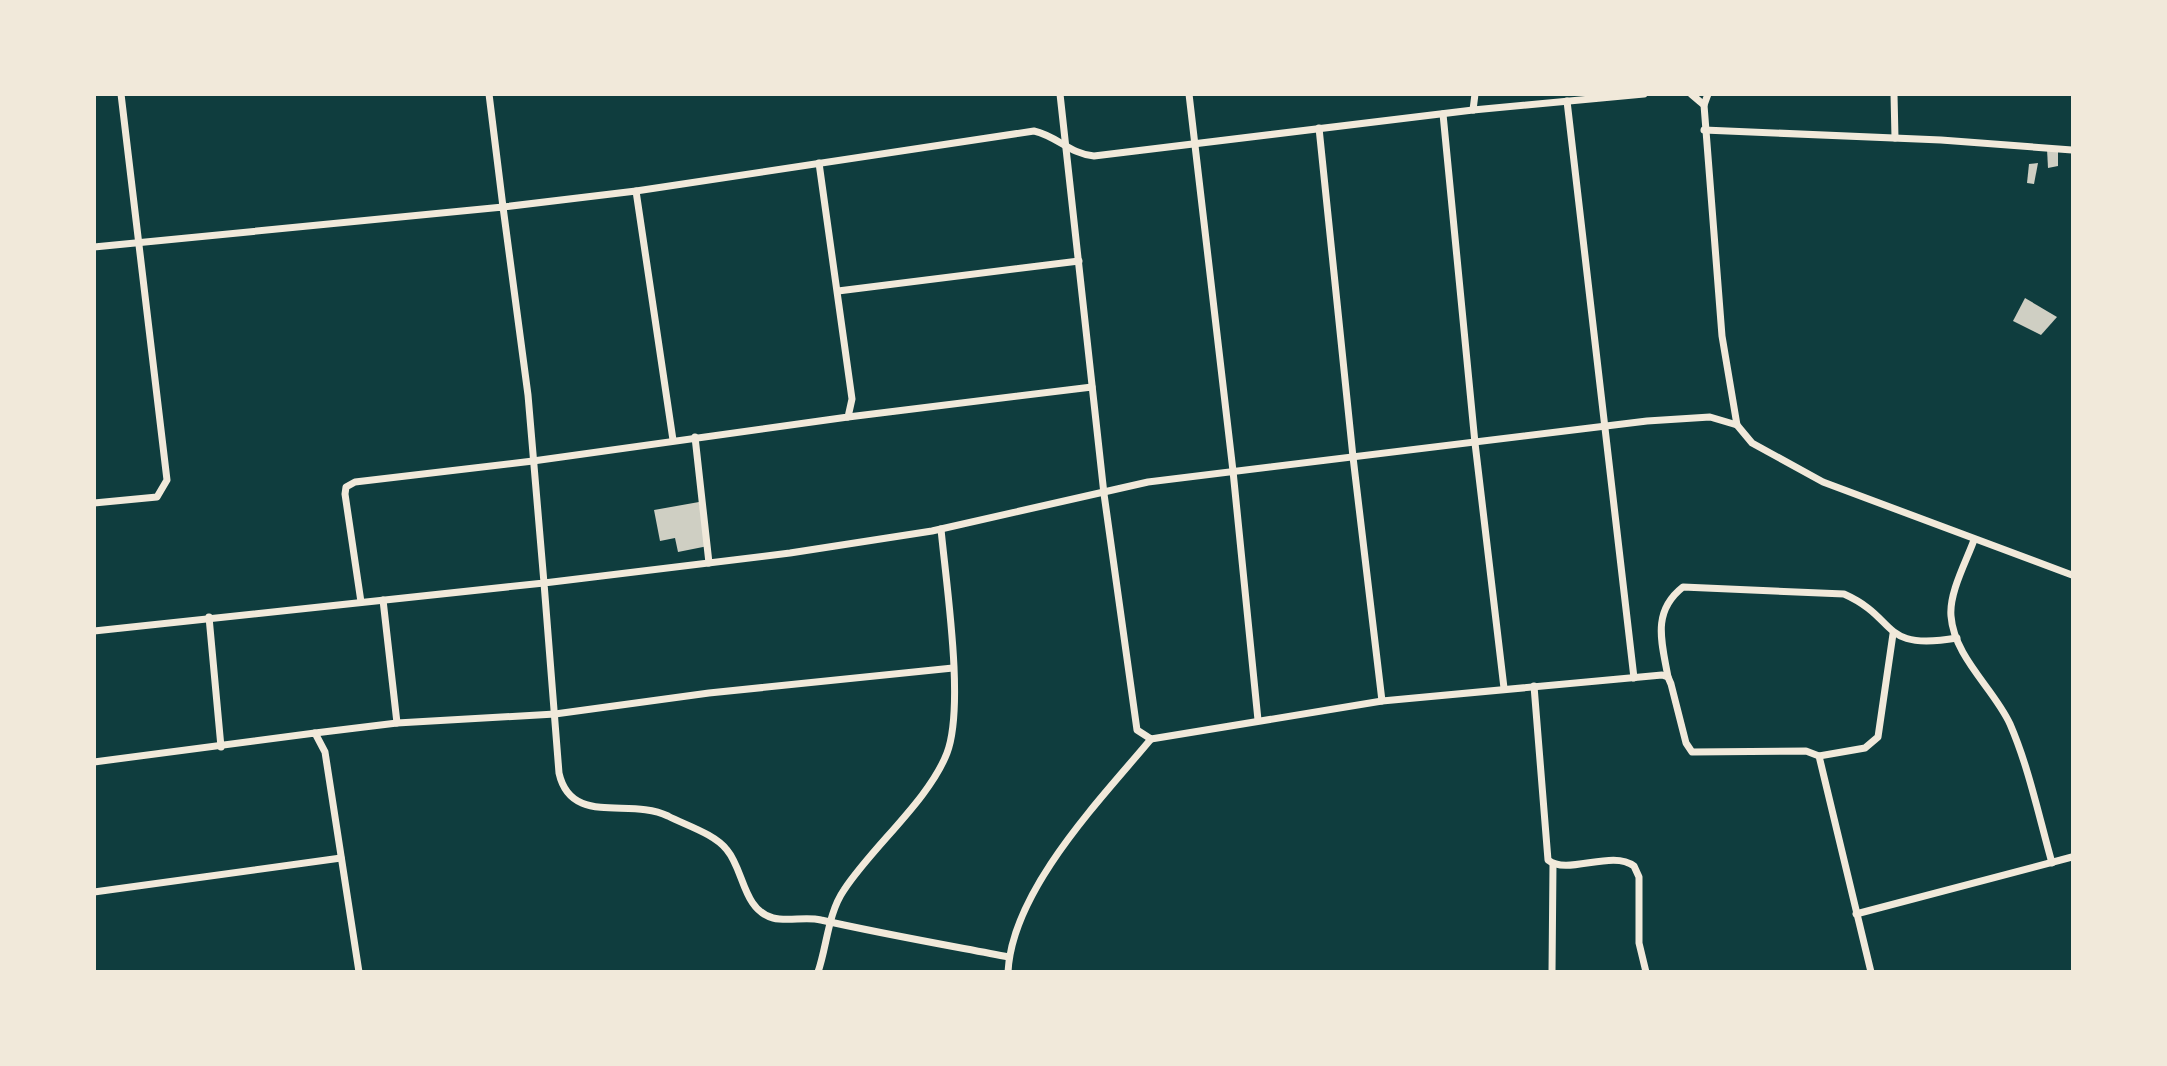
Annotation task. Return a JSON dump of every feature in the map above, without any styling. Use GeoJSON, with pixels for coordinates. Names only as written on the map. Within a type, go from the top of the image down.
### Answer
{"type":"FeatureCollection","features":[{"type":"Feature","properties":{"kind":"street"},"geometry":{"type":"LineString","coordinates":[[94,503],[157,497],[167,480],[141,242],[121,94]]}},
{"type":"Feature","properties":{"kind":"street"},"geometry":{"type":"LineString","coordinates":[[489,94],[533,461],[562,784],[576,801],[587,806],[650,810],[665,814],[726,848],[752,902],[762,913],[781,920],[817,919],[1009,957]]}},
{"type":"Feature","properties":{"kind":"street"},"geometry":{"type":"LineString","coordinates":[[1060,94],[1104,494],[1137,730],[1151,739]]}},
{"type":"Feature","properties":{"kind":"street"},"geometry":{"type":"LineString","coordinates":[[1189,94],[1233,471],[1258,720]]}},
{"type":"Feature","properties":{"kind":"street"},"geometry":{"type":"LineString","coordinates":[[1473,110],[1475,94]]}},
{"type":"Feature","properties":{"kind":"street"},"geometry":{"type":"LineString","coordinates":[[94,247],[503,207],[636,191],[1034,131],[1049,134],[1078,154],[1094,156],[1194,141],[1644,94]]}},
{"type":"Feature","properties":{"kind":"street"},"geometry":{"type":"LineString","coordinates":[[1691,94],[1704,105]]}},
{"type":"Feature","properties":{"kind":"street"},"geometry":{"type":"LineString","coordinates":[[1708,94],[1704,105],[1704,130],[1722,336],[1737,425],[1752,443],[1823,482],[2073,575]]}},
{"type":"Feature","properties":{"kind":"street"},"geometry":{"type":"LineString","coordinates":[[1894,94],[1895,138]]}},
{"type":"Feature","properties":{"kind":"street"},"geometry":{"type":"LineString","coordinates":[[1567,101],[1634,678]]}},
{"type":"Feature","properties":{"kind":"street"},"geometry":{"type":"LineString","coordinates":[[1443,114],[1475,443],[1504,688]]}},
{"type":"Feature","properties":{"kind":"street"},"geometry":{"type":"LineString","coordinates":[[1319,128],[1353,457],[1382,701]]}},
{"type":"Feature","properties":{"kind":"street"},"geometry":{"type":"LineString","coordinates":[[1704,130],[1895,138],[2073,150]]}},
{"type":"Feature","properties":{"kind":"street"},"geometry":{"type":"LineString","coordinates":[[819,163],[852,399],[848,417]]}},
{"type":"Feature","properties":{"kind":"street"},"geometry":{"type":"LineString","coordinates":[[636,191],[673,440]]}},
{"type":"Feature","properties":{"kind":"street"},"geometry":{"type":"LineString","coordinates":[[838,290],[1079,261]]}},
{"type":"Feature","properties":{"kind":"street"},"geometry":{"type":"LineString","coordinates":[[361,602],[346,487],[355,481],[533,461],[695,437],[1093,387]]}},
{"type":"Feature","properties":{"kind":"street"},"geometry":{"type":"LineString","coordinates":[[94,631],[709,563],[941,529],[1148,482],[1233,471],[1683,417],[1710,418],[1737,425]]}},
{"type":"Feature","properties":{"kind":"street"},"geometry":{"type":"LineString","coordinates":[[695,437],[709,563]]}},
{"type":"Feature","properties":{"kind":"street"},"geometry":{"type":"LineString","coordinates":[[818,971],[843,891],[930,783],[947,752],[953,711],[953,668],[941,529]]}},
{"type":"Feature","properties":{"kind":"street"},"geometry":{"type":"LineString","coordinates":[[1974,540],[1951,607],[1957,638],[2008,721],[2052,863]]}},
{"type":"Feature","properties":{"kind":"street"},"geometry":{"type":"LineString","coordinates":[[1893,634],[1878,737],[1865,748],[1819,756],[1806,751],[1692,752],[1686,743],[1668,677],[1659,627],[1667,604],[1683,587],[1844,594],[1860,601],[1893,634],[1908,641],[1928,643],[1957,638]]}},
{"type":"Feature","properties":{"kind":"street"},"geometry":{"type":"LineString","coordinates":[[383,600],[397,723]]}},
{"type":"Feature","properties":{"kind":"street"},"geometry":{"type":"LineString","coordinates":[[209,617],[221,747]]}},
{"type":"Feature","properties":{"kind":"street"},"geometry":{"type":"LineString","coordinates":[[94,762],[397,723],[555,714],[709,693],[953,668]]}},
{"type":"Feature","properties":{"kind":"street"},"geometry":{"type":"LineString","coordinates":[[1008,971],[1009,957],[1021,920],[1048,867],[1151,739],[1382,701],[1504,688],[1662,675],[1668,677]]}},
{"type":"Feature","properties":{"kind":"street"},"geometry":{"type":"LineString","coordinates":[[1534,686],[1546,849],[1553,864],[1552,971]]}},
{"type":"Feature","properties":{"kind":"street"},"geometry":{"type":"LineString","coordinates":[[315,733],[325,752],[359,971]]}},
{"type":"Feature","properties":{"kind":"street"},"geometry":{"type":"LineString","coordinates":[[1819,756],[1871,971]]}},
{"type":"Feature","properties":{"kind":"street"},"geometry":{"type":"LineString","coordinates":[[1856,914],[2073,857]]}},
{"type":"Feature","properties":{"kind":"street"},"geometry":{"type":"LineString","coordinates":[[94,892],[341,858]]}},
{"type":"Feature","properties":{"kind":"street"},"geometry":{"type":"LineString","coordinates":[[1553,864],[1622,860],[1634,866],[1639,877],[1639,943],[1646,971]]}},
{"type":"Feature","properties":{"kind":"building"},"geometry":{"type":"Polygon","coordinates":[[[2047,149],[2058,150],[2058,166],[2048,168],[2047,149]]]}},
{"type":"Feature","properties":{"kind":"building"},"geometry":{"type":"Polygon","coordinates":[[[2038,163],[2034,184],[2027,183],[2029,164],[2038,163]]]}},
{"type":"Feature","properties":{"kind":"building"},"geometry":{"type":"Polygon","coordinates":[[[2025,298],[2057,317],[2041,335],[2013,321],[2025,298]]]}},
{"type":"Feature","properties":{"kind":"building"},"geometry":{"type":"Polygon","coordinates":[[[699,502],[708,546],[678,552],[675,538],[660,541],[654,510],[699,502]]]}}]}
